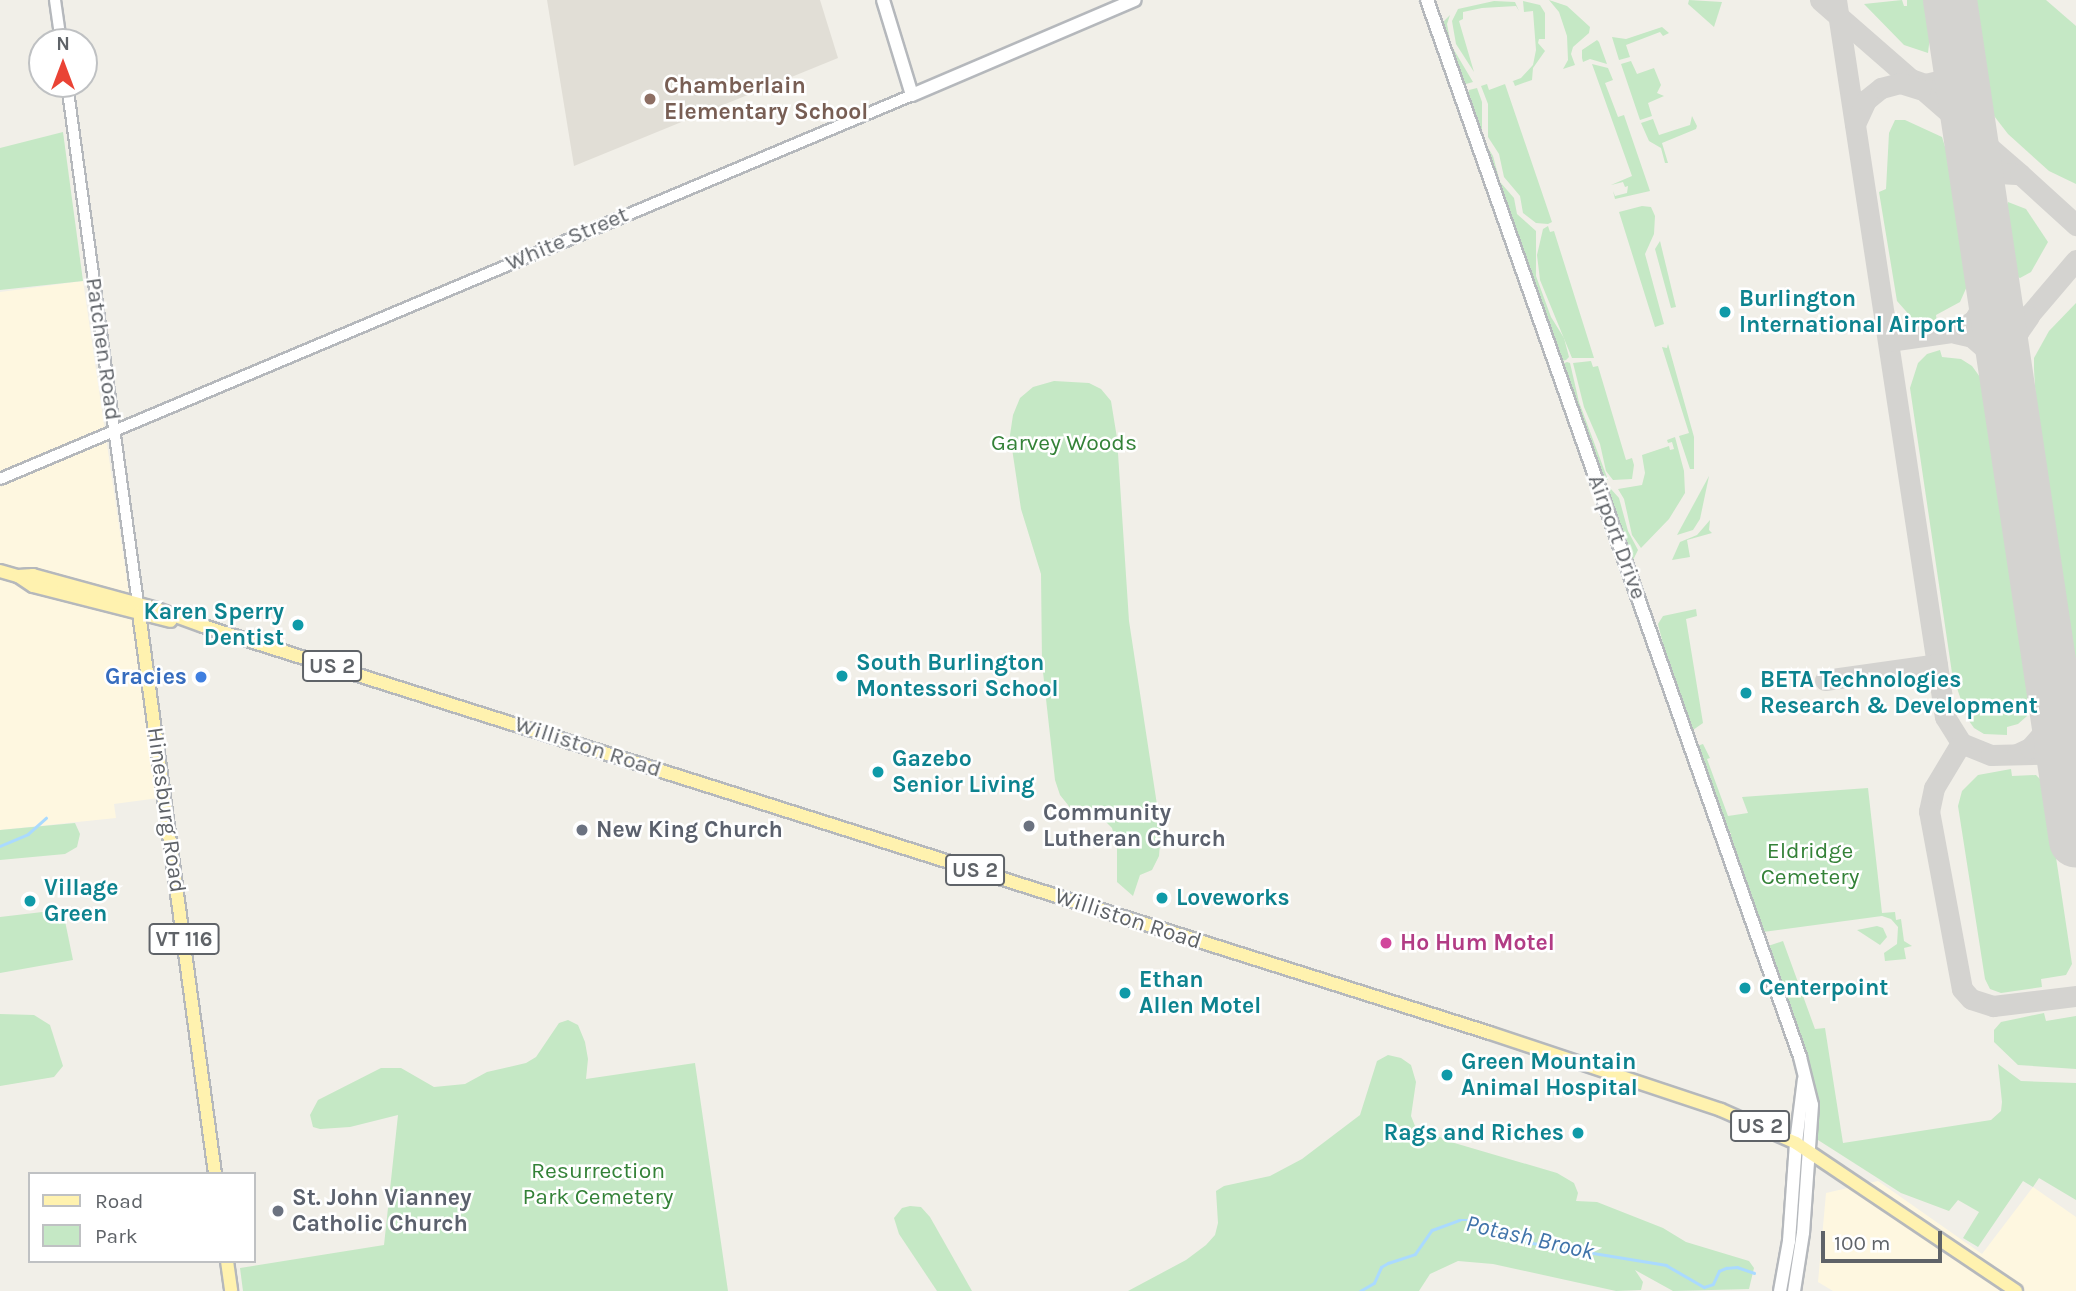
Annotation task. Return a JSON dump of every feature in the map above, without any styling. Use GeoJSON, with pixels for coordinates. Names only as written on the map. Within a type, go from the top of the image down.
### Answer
{"type":"FeatureCollection","features":[{"type":"Feature","properties":{"kind":"main road"},"geometry":{"type":"LineString","coordinates":[[883,0],[912,95]]}},
{"type":"Feature","properties":{"kind":"main road","name":"White Street"},"geometry":{"type":"LineString","coordinates":[[912,95],[1135,0]]}},
{"type":"Feature","properties":{"kind":"main road","name":"Airport Drive"},"geometry":{"type":"LineString","coordinates":[[1427,0],[1805,1075],[1811,1105],[1800,1255],[1794,1291]]}},
{"type":"Feature","properties":{"kind":"main road","name":"Williston Road"},"geometry":{"type":"LineString","coordinates":[[0,571],[18,576],[33,586],[138,608],[203,626],[1490,1033],[1721,1110],[1796,1143],[2016,1291]]}},
{"type":"Feature","properties":{"kind":"main road","name":"Hinesburg Road"},"geometry":{"type":"LineString","coordinates":[[138,608],[215,1172]]}},
{"type":"Feature","properties":{"kind":"main road","name":"Airport Drive"},"geometry":{"type":"LineString","coordinates":[[1780,1291],[1789,1241],[1796,1143],[1805,1075]]}},
{"type":"Feature","properties":{"kind":"main road"},"geometry":{"type":"LineString","coordinates":[[1789,1241],[1800,1255]]}},
{"type":"Feature","properties":{"kind":"main road"},"geometry":{"type":"LineString","coordinates":[[227,1263],[231,1291]]}},
{"type":"Feature","properties":{"kind":"street"},"geometry":{"type":"LineString","coordinates":[[55,0],[59,28]]}},
{"type":"Feature","properties":{"kind":"street","name":"White Street"},"geometry":{"type":"LineString","coordinates":[[0,480],[912,95]]}},
{"type":"Feature","properties":{"kind":"street","name":"Patchen Road"},"geometry":{"type":"LineString","coordinates":[[69,98],[138,608]]}},
{"type":"Feature","properties":{"kind":"shaded area","name":"Chamberlain Elementary School"},"geometry":{"type":"Polygon","coordinates":[[[547,0],[820,0],[838,58],[574,166],[547,0]]]}},
{"type":"Feature","properties":{"kind":"shaded area"},"geometry":{"type":"Polygon","coordinates":[[[83,281],[159,798],[114,804],[116,818],[0,830],[0,292],[83,281]]]}},
{"type":"Feature","properties":{"kind":"shaded area"},"geometry":{"type":"Polygon","coordinates":[[[1878,1181],[1982,1254],[2033,1187],[2076,1217],[2076,1291],[1833,1291],[1818,1282],[1826,1193],[1878,1181]]]}},
{"type":"Feature","properties":{"kind":"green space"},"geometry":{"type":"Polygon","coordinates":[[[1549,0],[1567,6],[1590,27],[1589,33],[1573,47],[1571,54],[1575,65],[1563,69],[1568,60],[1567,36],[1559,12],[1549,0]]]}},
{"type":"Feature","properties":{"kind":"green space"},"geometry":{"type":"Polygon","coordinates":[[[1689,0],[1722,2],[1714,27],[1688,4],[1689,0]]]}},
{"type":"Feature","properties":{"kind":"green space"},"geometry":{"type":"Polygon","coordinates":[[[1902,0],[1904,6],[1907,6],[1907,0],[1927,0],[1931,28],[1928,53],[1904,45],[1864,4],[1902,0]]]}},
{"type":"Feature","properties":{"kind":"green space"},"geometry":{"type":"Polygon","coordinates":[[[1970,0],[2046,0],[2076,26],[2076,184],[2049,171],[2008,134],[1991,112],[1970,0]]]}},
{"type":"Feature","properties":{"kind":"green space"},"geometry":{"type":"Polygon","coordinates":[[[1494,1],[1515,2],[1519,11],[1516,6],[1482,8],[1463,12],[1463,19],[1459,21],[1474,72],[1456,44],[1452,21],[1458,9],[1494,1]]]}},
{"type":"Feature","properties":{"kind":"green space"},"geometry":{"type":"Polygon","coordinates":[[[1523,1],[1540,5],[1545,13],[1545,39],[1539,39],[1538,43],[1545,51],[1533,68],[1532,80],[1515,86],[1513,81],[1521,78],[1533,65],[1536,50],[1533,11],[1524,12],[1523,1]]]}},
{"type":"Feature","properties":{"kind":"green space"},"geometry":{"type":"Polygon","coordinates":[[[1450,15],[1447,24],[1451,45],[1473,82],[1466,84],[1461,80],[1444,29],[1444,21],[1450,15]]]}},
{"type":"Feature","properties":{"kind":"green space"},"geometry":{"type":"Polygon","coordinates":[[[1662,27],[1669,33],[1663,36],[1660,32],[1626,45],[1630,57],[1619,60],[1612,37],[1626,39],[1662,27]]]}},
{"type":"Feature","properties":{"kind":"green space"},"geometry":{"type":"Polygon","coordinates":[[[1597,40],[1607,64],[1590,59],[1583,62],[1582,50],[1597,40]]]}},
{"type":"Feature","properties":{"kind":"green space"},"geometry":{"type":"Polygon","coordinates":[[[1631,61],[1637,74],[1654,68],[1661,85],[1657,93],[1664,96],[1648,103],[1652,116],[1640,120],[1621,64],[1631,61]]]}},
{"type":"Feature","properties":{"kind":"green space"},"geometry":{"type":"Polygon","coordinates":[[[1592,64],[1608,68],[1613,80],[1605,83],[1618,117],[1624,115],[1650,191],[1615,199],[1613,191],[1615,196],[1627,193],[1628,186],[1625,187],[1623,182],[1611,185],[1632,176],[1592,64]]]}},
{"type":"Feature","properties":{"kind":"green space"},"geometry":{"type":"Polygon","coordinates":[[[1487,84],[1489,90],[1505,84],[1552,222],[1548,224],[1536,223],[1523,213],[1520,196],[1504,177],[1499,154],[1488,137],[1488,104],[1481,86],[1487,84]]]}},
{"type":"Feature","properties":{"kind":"green space"},"geometry":{"type":"Polygon","coordinates":[[[1477,88],[1482,102],[1482,138],[1467,96],[1469,90],[1477,88]]]}},
{"type":"Feature","properties":{"kind":"green space"},"geometry":{"type":"Polygon","coordinates":[[[1692,116],[1696,129],[1662,143],[1668,163],[1665,163],[1661,148],[1649,141],[1641,123],[1653,119],[1659,135],[1690,125],[1692,116]]]}},
{"type":"Feature","properties":{"kind":"green space"},"geometry":{"type":"Polygon","coordinates":[[[1895,120],[1905,120],[1942,137],[1951,166],[1968,284],[1960,302],[1936,315],[1937,322],[1912,318],[1897,301],[1879,192],[1886,189],[1889,133],[1895,120]]]}},
{"type":"Feature","properties":{"kind":"green space"},"geometry":{"type":"Polygon","coordinates":[[[63,132],[83,281],[0,290],[0,148],[63,132]]]}},
{"type":"Feature","properties":{"kind":"green space"},"geometry":{"type":"Polygon","coordinates":[[[1482,138],[1493,156],[1500,182],[1514,198],[1517,214],[1536,231],[1536,276],[1551,317],[1564,338],[1569,357],[1566,360],[1562,361],[1482,138]]]}},
{"type":"Feature","properties":{"kind":"green space"},"geometry":{"type":"Polygon","coordinates":[[[2008,202],[2026,209],[2048,242],[2031,272],[2020,278],[2014,275],[2009,259],[2004,226],[2008,202]]]}},
{"type":"Feature","properties":{"kind":"green space"},"geometry":{"type":"Polygon","coordinates":[[[1642,206],[1651,207],[1655,216],[1654,234],[1645,254],[1664,324],[1655,327],[1619,212],[1642,206]]]}},
{"type":"Feature","properties":{"kind":"green space"},"geometry":{"type":"Polygon","coordinates":[[[1548,226],[1550,232],[1554,231],[1594,358],[1572,358],[1540,280],[1537,255],[1543,229],[1548,226]]]}},
{"type":"Feature","properties":{"kind":"green space"},"geometry":{"type":"Polygon","coordinates":[[[1660,241],[1676,307],[1671,308],[1655,249],[1660,241]]]}},
{"type":"Feature","properties":{"kind":"green space"},"geometry":{"type":"Polygon","coordinates":[[[2076,303],[2076,696],[2037,423],[2034,358],[2049,331],[2076,303]]]}},
{"type":"Feature","properties":{"kind":"green space"},"geometry":{"type":"Polygon","coordinates":[[[1668,344],[1694,437],[1694,469],[1690,469],[1679,436],[1689,433],[1662,347],[1667,348],[1668,344]]]}},
{"type":"Feature","properties":{"kind":"green space"},"geometry":{"type":"Polygon","coordinates":[[[1940,350],[1942,357],[1961,359],[1972,366],[1985,384],[2033,693],[2027,716],[2018,724],[2007,727],[2007,735],[1984,734],[1974,728],[1967,718],[1952,673],[1910,388],[1918,363],[1927,354],[1940,350]]]}},
{"type":"Feature","properties":{"kind":"green space"},"geometry":{"type":"Polygon","coordinates":[[[1591,361],[1593,367],[1598,366],[1626,460],[1632,458],[1632,479],[1613,480],[1606,471],[1600,444],[1584,407],[1573,363],[1591,361]]]}},
{"type":"Feature","properties":{"kind":"green space"},"geometry":{"type":"Polygon","coordinates":[[[1570,363],[1579,402],[1608,480],[1603,479],[1562,364],[1570,363]]]}},
{"type":"Feature","properties":{"kind":"green space","name":"Garvey Woods"},"geometry":{"type":"Polygon","coordinates":[[[1054,381],[1089,383],[1101,389],[1111,401],[1117,438],[1129,621],[1161,831],[1159,856],[1152,870],[1140,875],[1133,896],[1117,882],[1117,846],[1112,828],[1104,820],[1072,810],[1060,795],[1055,780],[1042,663],[1041,574],[1021,509],[1010,435],[1013,415],[1020,398],[1033,387],[1054,381]]]}},
{"type":"Feature","properties":{"kind":"green space"},"geometry":{"type":"Polygon","coordinates":[[[1675,437],[1684,471],[1685,493],[1669,519],[1641,548],[1632,535],[1624,499],[1618,489],[1642,485],[1645,473],[1642,455],[1669,446],[1670,450],[1674,449],[1672,442],[1668,443],[1667,440],[1675,437]]]}},
{"type":"Feature","properties":{"kind":"green space"},"geometry":{"type":"Polygon","coordinates":[[[1709,476],[1700,519],[1693,530],[1677,535],[1709,476]]]}},
{"type":"Feature","properties":{"kind":"green space"},"geometry":{"type":"Polygon","coordinates":[[[1610,488],[1619,498],[1628,531],[1638,550],[1633,560],[1607,490],[1610,488]]]}},
{"type":"Feature","properties":{"kind":"green space"},"geometry":{"type":"Polygon","coordinates":[[[1710,520],[1709,530],[1712,533],[1687,540],[1690,557],[1672,560],[1680,542],[1697,535],[1710,520]]]}},
{"type":"Feature","properties":{"kind":"green space"},"geometry":{"type":"Polygon","coordinates":[[[1696,609],[1697,616],[1686,619],[1703,723],[1693,730],[1669,668],[1658,624],[1663,616],[1696,609]]]}},
{"type":"Feature","properties":{"kind":"green space","name":"Eldridge Cemetery"},"geometry":{"type":"Polygon","coordinates":[[[1703,744],[1728,816],[1748,813],[1742,797],[1868,788],[1882,913],[1895,912],[1896,920],[1901,919],[1904,941],[1912,946],[1904,948],[1906,959],[1885,961],[1884,953],[1897,944],[1898,927],[1891,919],[1882,916],[1763,932],[1729,838],[1731,833],[1728,833],[1697,746],[1703,744]]]}},
{"type":"Feature","properties":{"kind":"green space"},"geometry":{"type":"Polygon","coordinates":[[[2011,769],[2012,776],[2036,775],[2045,784],[2072,964],[2066,975],[2041,979],[2042,987],[2001,993],[1990,989],[1985,979],[1958,806],[1962,791],[1978,775],[2011,769]]]}},
{"type":"Feature","properties":{"kind":"green space"},"geometry":{"type":"Polygon","coordinates":[[[75,823],[80,834],[77,847],[65,854],[0,860],[0,830],[75,823]]]}},
{"type":"Feature","properties":{"kind":"green space"},"geometry":{"type":"Polygon","coordinates":[[[51,911],[65,921],[73,960],[0,973],[0,917],[51,911]]]}},
{"type":"Feature","properties":{"kind":"green space"},"geometry":{"type":"Polygon","coordinates":[[[1877,926],[1883,928],[1887,937],[1880,945],[1857,930],[1877,926]]]}},
{"type":"Feature","properties":{"kind":"green space"},"geometry":{"type":"Polygon","coordinates":[[[1783,941],[1815,1029],[1825,1028],[1843,1143],[1991,1120],[2001,1111],[1998,1064],[2021,1081],[2076,1083],[2076,1200],[2039,1178],[2033,1187],[2023,1181],[1978,1247],[1963,1238],[1979,1212],[1958,1200],[1949,1211],[1901,1193],[1818,1140],[1768,946],[1783,941]]]}},
{"type":"Feature","properties":{"kind":"green space"},"geometry":{"type":"Polygon","coordinates":[[[2044,1013],[2046,1021],[2076,1016],[2076,1069],[2018,1065],[1994,1042],[1994,1030],[2001,1022],[2044,1013]]]}},
{"type":"Feature","properties":{"kind":"green space"},"geometry":{"type":"Polygon","coordinates":[[[0,1014],[34,1015],[50,1025],[63,1066],[54,1077],[0,1086],[0,1014]]]}},
{"type":"Feature","properties":{"kind":"green space","name":"Resurrection Park Cemetery"},"geometry":{"type":"Polygon","coordinates":[[[568,1020],[578,1025],[585,1042],[588,1059],[586,1079],[695,1063],[728,1291],[243,1291],[240,1268],[384,1245],[398,1115],[350,1127],[320,1129],[313,1127],[310,1115],[318,1100],[381,1068],[401,1068],[434,1087],[465,1084],[487,1072],[526,1063],[536,1057],[559,1023],[568,1020]]]}},
{"type":"Feature","properties":{"kind":"green space"},"geometry":{"type":"Polygon","coordinates":[[[1388,1055],[1401,1058],[1411,1065],[1416,1082],[1411,1116],[1415,1126],[1451,1142],[1557,1173],[1574,1183],[1578,1193],[1576,1201],[1597,1202],[1663,1228],[1686,1242],[1749,1261],[1754,1268],[1749,1289],[1673,1291],[1635,1270],[1643,1282],[1641,1290],[1616,1291],[1493,1264],[1458,1261],[1430,1274],[1419,1291],[1128,1291],[1186,1260],[1215,1235],[1218,1223],[1216,1191],[1224,1186],[1270,1176],[1302,1159],[1360,1115],[1377,1061],[1388,1055]]]}},
{"type":"Feature","properties":{"kind":"green space"},"geometry":{"type":"Polygon","coordinates":[[[921,1207],[930,1217],[972,1291],[937,1291],[899,1234],[894,1218],[902,1208],[921,1207]]]}},
{"type":"Feature","properties":{"kind":"waterway"},"geometry":{"type":"LineString","coordinates":[[0,846],[28,834],[46,818]]}},
{"type":"Feature","properties":{"kind":"waterway","name":"Potash Brook"},"geometry":{"type":"LineString","coordinates":[[1360,1291],[1374,1283],[1381,1267],[1415,1254],[1432,1230],[1459,1220],[1473,1220],[1532,1243],[1666,1265],[1704,1287],[1713,1284],[1719,1271],[1726,1268],[1737,1267],[1754,1273]]}},
{"type":"Feature","properties":{"kind":"taxiway"},"geometry":{"type":"LineString","coordinates":[[1820,0],[1975,135]]}},
{"type":"Feature","properties":{"kind":"taxiway"},"geometry":{"type":"LineString","coordinates":[[1836,0],[1945,717],[1961,743],[1991,755],[2076,753]]}},
{"type":"Feature","properties":{"kind":"taxiway"},"geometry":{"type":"LineString","coordinates":[[1911,79],[1925,84],[1942,80],[1954,65],[1956,43]]}},
{"type":"Feature","properties":{"kind":"taxiway"},"geometry":{"type":"LineString","coordinates":[[1855,124],[1866,100],[1881,88],[1900,83],[1920,89]]}},
{"type":"Feature","properties":{"kind":"taxiway"},"geometry":{"type":"LineString","coordinates":[[1969,124],[1975,135],[2020,174]]}},
{"type":"Feature","properties":{"kind":"taxiway"},"geometry":{"type":"LineString","coordinates":[[1980,198],[1983,187],[1998,173],[2020,174],[2076,225]]}},
{"type":"Feature","properties":{"kind":"taxiway"},"geometry":{"type":"LineString","coordinates":[[1889,341],[2014,323],[2030,314],[2076,260]]}},
{"type":"Feature","properties":{"kind":"taxiway"},"geometry":{"type":"LineString","coordinates":[[1955,332],[1974,320],[1980,310],[1988,269]]}},
{"type":"Feature","properties":{"kind":"taxiway"},"geometry":{"type":"LineString","coordinates":[[2009,387],[2012,348],[2018,332],[2029,316]]}},
{"type":"Feature","properties":{"kind":"taxiway"},"geometry":{"type":"LineString","coordinates":[[1955,333],[1972,337],[1989,352],[2009,392]]}},
{"type":"Feature","properties":{"kind":"taxiway"},"geometry":{"type":"LineString","coordinates":[[1825,680],[1937,664]]}},
{"type":"Feature","properties":{"kind":"taxiway"},"geometry":{"type":"LineString","coordinates":[[2017,754],[2030,748],[2044,732],[2051,710],[2050,670],[2064,718],[2076,735]]}},
{"type":"Feature","properties":{"kind":"taxiway"},"geometry":{"type":"LineString","coordinates":[[1961,743],[1934,788],[1929,811],[1962,989],[1971,999],[1993,1006],[2076,996]]}},
{"type":"Feature","properties":{"kind":"taxiway"},"geometry":{"type":"LineString","coordinates":[[2043,754],[2061,766],[2070,801]]}},
{"type":"Feature","properties":{"kind":"runway"},"geometry":{"type":"LineString","coordinates":[[1950,0],[2076,841]]}},
{"type":"Feature","properties":{"kind":"place","name":"Chamberlain Elementary School"},"geometry":{"type":"Point","coordinates":[650,99]}},
{"type":"Feature","properties":{"kind":"place","name":"Burlington International Airport"},"geometry":{"type":"Point","coordinates":[1725,312]}},
{"type":"Feature","properties":{"kind":"place","name":"Karen Sperry Dentist"},"geometry":{"type":"Point","coordinates":[298,625]}},
{"type":"Feature","properties":{"kind":"place","name":"South Burlington Montessori School"},"geometry":{"type":"Point","coordinates":[842,676]}},
{"type":"Feature","properties":{"kind":"place","name":"Gracies"},"geometry":{"type":"Point","coordinates":[201,677]}},
{"type":"Feature","properties":{"kind":"place","name":"BETA Technologies Research & Development"},"geometry":{"type":"Point","coordinates":[1746,693]}},
{"type":"Feature","properties":{"kind":"place","name":"Gazebo Senior Living"},"geometry":{"type":"Point","coordinates":[878,772]}},
{"type":"Feature","properties":{"kind":"place","name":"Community Lutheran Church"},"geometry":{"type":"Point","coordinates":[1029,826]}},
{"type":"Feature","properties":{"kind":"place","name":"New King Church"},"geometry":{"type":"Point","coordinates":[582,830]}},
{"type":"Feature","properties":{"kind":"place","name":"Loveworks"},"geometry":{"type":"Point","coordinates":[1162,898]}},
{"type":"Feature","properties":{"kind":"place","name":"Village Green"},"geometry":{"type":"Point","coordinates":[30,901]}},
{"type":"Feature","properties":{"kind":"place","name":"Ho Hum Motel"},"geometry":{"type":"Point","coordinates":[1386,943]}},
{"type":"Feature","properties":{"kind":"place","name":"Centerpoint"},"geometry":{"type":"Point","coordinates":[1745,988]}},
{"type":"Feature","properties":{"kind":"place","name":"Ethan Allen Motel"},"geometry":{"type":"Point","coordinates":[1125,993]}},
{"type":"Feature","properties":{"kind":"place","name":"Green Mountain Animal Hospital"},"geometry":{"type":"Point","coordinates":[1447,1075]}},
{"type":"Feature","properties":{"kind":"place","name":"Rags and Riches"},"geometry":{"type":"Point","coordinates":[1578,1133]}},
{"type":"Feature","properties":{"kind":"place","name":"St. John Vianney Catholic Church"},"geometry":{"type":"Point","coordinates":[278,1211]}}]}
